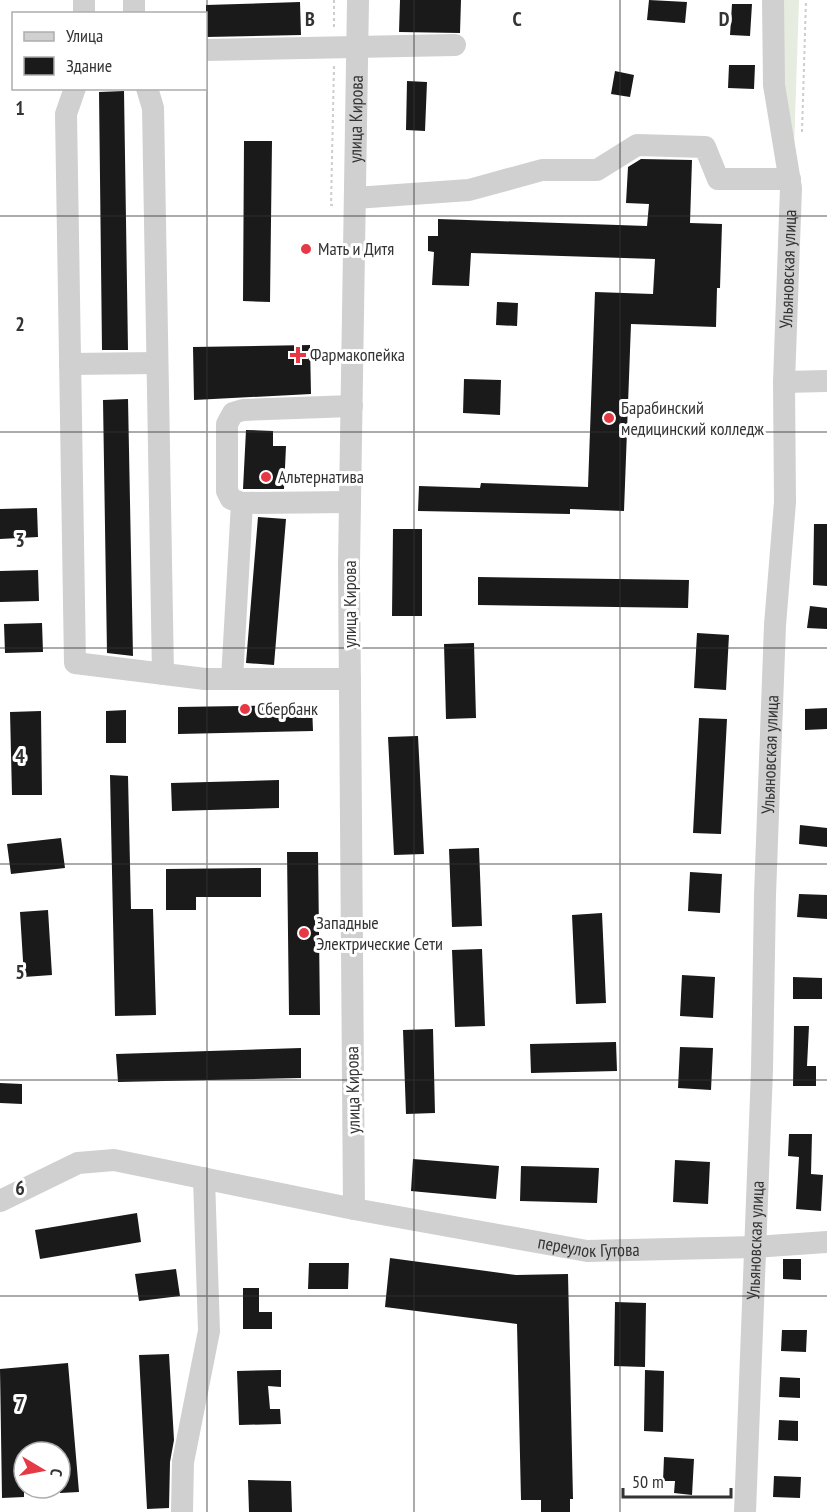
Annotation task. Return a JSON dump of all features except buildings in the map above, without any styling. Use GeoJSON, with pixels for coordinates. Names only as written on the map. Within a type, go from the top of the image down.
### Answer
{"type":"FeatureCollection","features":[{"type":"Feature","properties":{"kind":"street","name":"улица Кирова"},"geometry":{"type":"LineString","coordinates":[[354,1209],[350,502],[358,0]]}},
{"type":"Feature","properties":{"kind":"street","name":"Ульяновская улица"},"geometry":{"type":"LineString","coordinates":[[746,1512],[775,625],[785,502],[784,382],[789,284],[790,179],[774,85],[773,0]]}},
{"type":"Feature","properties":{"kind":"street"},"geometry":{"type":"LineString","coordinates":[[207,50],[455,45]]}},
{"type":"Feature","properties":{"kind":"street"},"geometry":{"type":"LineString","coordinates":[[74,90],[66,114],[75,663],[206,679],[350,679]]}},
{"type":"Feature","properties":{"kind":"street"},"geometry":{"type":"LineString","coordinates":[[148,90],[153,108],[162,674]]}},
{"type":"Feature","properties":{"kind":"street"},"geometry":{"type":"LineString","coordinates":[[355,198],[469,190],[542,170],[597,170],[637,145],[705,147],[718,178],[790,179]]}},
{"type":"Feature","properties":{"kind":"street"},"geometry":{"type":"LineString","coordinates":[[70,364],[157,363]]}},
{"type":"Feature","properties":{"kind":"street"},"geometry":{"type":"LineString","coordinates":[[784,382],[827,381]]}},
{"type":"Feature","properties":{"kind":"street"},"geometry":{"type":"LineString","coordinates":[[350,502],[242,502],[231,499],[227,491],[227,424],[233,413],[243,410],[352,406]]}},
{"type":"Feature","properties":{"kind":"street"},"geometry":{"type":"LineString","coordinates":[[232,679],[242,502]]}},
{"type":"Feature","properties":{"kind":"street","name":"переулок Гутова"},"geometry":{"type":"LineString","coordinates":[[0,1201],[78,1163],[114,1160],[354,1209],[587,1251],[755,1247],[827,1242]]}},
{"type":"Feature","properties":{"kind":"street"},"geometry":{"type":"LineString","coordinates":[[182,1512],[183,1462],[209,1331],[204,1178]]}},
{"type":"Feature","properties":{"kind":"path"},"geometry":{"type":"LineString","coordinates":[[802,137],[806,0]]}},
{"type":"Feature","properties":{"kind":"shaded area"},"geometry":{"type":"Polygon","coordinates":[[[779,0],[799,0],[794,149],[779,85],[779,0]]]}},
{"type":"Feature","properties":{"kind":"place","name":"Мать и Дитя"},"geometry":{"type":"Point","coordinates":[306,249]}},
{"type":"Feature","properties":{"kind":"place","name":"Фармакопейка"},"geometry":{"type":"Point","coordinates":[298,355]}},
{"type":"Feature","properties":{"kind":"place","name":"Барабинский медицинский колледж"},"geometry":{"type":"Point","coordinates":[609,418]}},
{"type":"Feature","properties":{"kind":"place","name":"Альтернатива"},"geometry":{"type":"Point","coordinates":[266,477]}},
{"type":"Feature","properties":{"kind":"place","name":"Сбербанк"},"geometry":{"type":"Point","coordinates":[245,709]}},
{"type":"Feature","properties":{"kind":"place","name":"Западные Электрические Сети"},"geometry":{"type":"Point","coordinates":[304,933]}}]}
